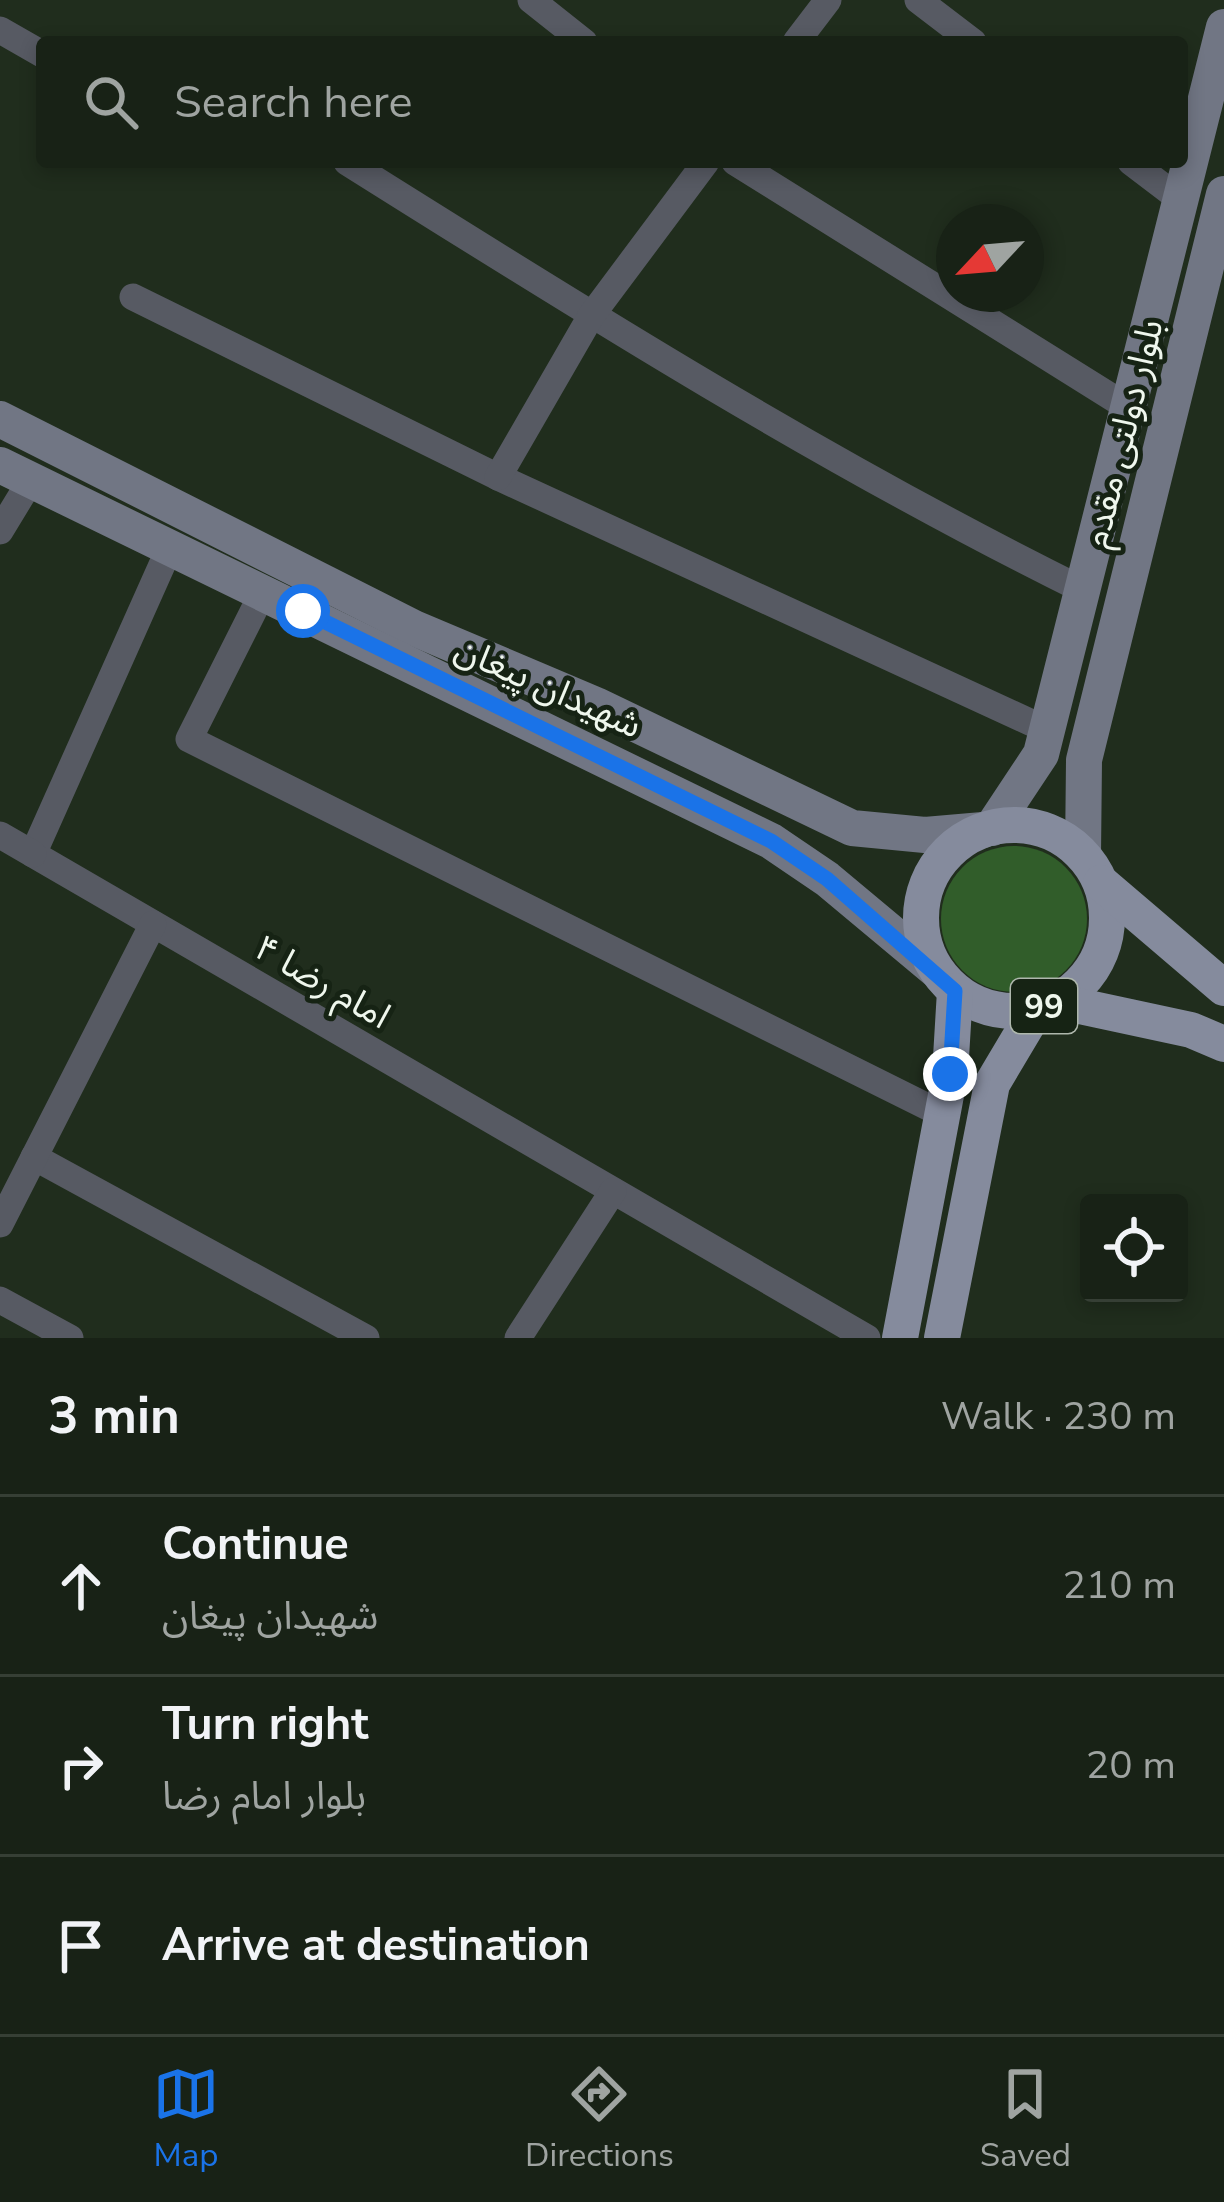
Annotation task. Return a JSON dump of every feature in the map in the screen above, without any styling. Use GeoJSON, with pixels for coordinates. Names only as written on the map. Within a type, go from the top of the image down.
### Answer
{"type":"FeatureCollection","features":[{"type":"Feature","properties":{"kind":"main road","name":"بلوار دولتی مقدم"},"geometry":{"type":"LineString","coordinates":[[987,829],[1041,754],[1224,26]]}},
{"type":"Feature","properties":{"kind":"main road","name":"بلوار دولتی مقدم"},"geometry":{"type":"LineString","coordinates":[[1092,869],[1084,760],[1224,194]]}},
{"type":"Feature","properties":{"kind":"main road","name":"شهیدان پیغان"},"geometry":{"type":"LineString","coordinates":[[0,419],[414,628],[596,705],[852,828],[925,835],[987,829]]}},
{"type":"Feature","properties":{"kind":"main road","name":"شهیدان پیغان"},"geometry":{"type":"LineString","coordinates":[[16,473],[771,841],[827,879],[945,981]]}},
{"type":"Feature","properties":{"kind":"main road"},"geometry":{"type":"LineString","coordinates":[[207,565],[223,531]]}},
{"type":"Feature","properties":{"kind":"main road"},"geometry":{"type":"LineString","coordinates":[[900,1338],[950,1074],[945,981],[924,944],[920,916],[925,888],[938,863],[958,843],[987,829],[1010,824],[1037,827],[1062,838],[1224,988]]}},
{"type":"Feature","properties":{"kind":"main road","name":"99"},"geometry":{"type":"LineString","coordinates":[[942,1338],[992,1084],[1046,1006],[1089,975],[1103,946],[1108,915],[1092,869]]}},
{"type":"Feature","properties":{"kind":"main road","name":"99"},"geometry":{"type":"LineString","coordinates":[[945,981],[993,1010],[1046,1006],[1191,1030],[1224,1044]]}},
{"type":"Feature","properties":{"kind":"street"},"geometry":{"type":"LineString","coordinates":[[531,0],[576,36]]}},
{"type":"Feature","properties":{"kind":"street"},"geometry":{"type":"LineString","coordinates":[[801,36],[828,0]]}},
{"type":"Feature","properties":{"kind":"street"},"geometry":{"type":"LineString","coordinates":[[918,0],[965,36]]}},
{"type":"Feature","properties":{"kind":"street"},"geometry":{"type":"LineString","coordinates":[[0,30],[36,51]]}},
{"type":"Feature","properties":{"kind":"street"},"geometry":{"type":"LineString","coordinates":[[356,168],[591,316],[938,518],[1083,590]]}},
{"type":"Feature","properties":{"kind":"street"},"geometry":{"type":"LineString","coordinates":[[498,477],[591,316],[702,168]]}},
{"type":"Feature","properties":{"kind":"street"},"geometry":{"type":"LineString","coordinates":[[745,168],[1129,407]]}},
{"type":"Feature","properties":{"kind":"street"},"geometry":{"type":"LineString","coordinates":[[1139,168],[1180,200]]}},
{"type":"Feature","properties":{"kind":"street"},"geometry":{"type":"LineString","coordinates":[[133,297],[498,477],[1047,730]]}},
{"type":"Feature","properties":{"kind":"street"},"geometry":{"type":"LineString","coordinates":[[0,531],[16,473]]}},
{"type":"Feature","properties":{"kind":"street"},"geometry":{"type":"LineString","coordinates":[[33,854],[170,547]]}},
{"type":"Feature","properties":{"kind":"street"},"geometry":{"type":"LineString","coordinates":[[263,592],[189,739],[942,1114]]}},
{"type":"Feature","properties":{"kind":"street","name":"امام رضا ۴"},"geometry":{"type":"LineString","coordinates":[[0,836],[867,1338]]}},
{"type":"Feature","properties":{"kind":"street"},"geometry":{"type":"LineString","coordinates":[[0,1224],[153,924]]}},
{"type":"Feature","properties":{"kind":"street"},"geometry":{"type":"LineString","coordinates":[[34,1157],[366,1338]]}},
{"type":"Feature","properties":{"kind":"street"},"geometry":{"type":"LineString","coordinates":[[518,1338],[613,1191]]}},
{"type":"Feature","properties":{"kind":"street"},"geometry":{"type":"LineString","coordinates":[[0,1300],[70,1338]]}},
{"type":"Feature","properties":{"kind":"green space"},"geometry":{"type":"Polygon","coordinates":[[[1014,846],[1042,852],[1065,868],[1081,891],[1087,919],[1081,947],[1065,970],[1042,986],[1014,992],[986,986],[963,970],[947,947],[941,919],[947,891],[963,868],[986,852],[1014,846]]]}},
{"type":"Feature","properties":{"kind":"route"},"geometry":{"type":"LineString","coordinates":[[303,611],[703,805],[771,841],[827,879],[955,991],[950,1074]]}}]}
